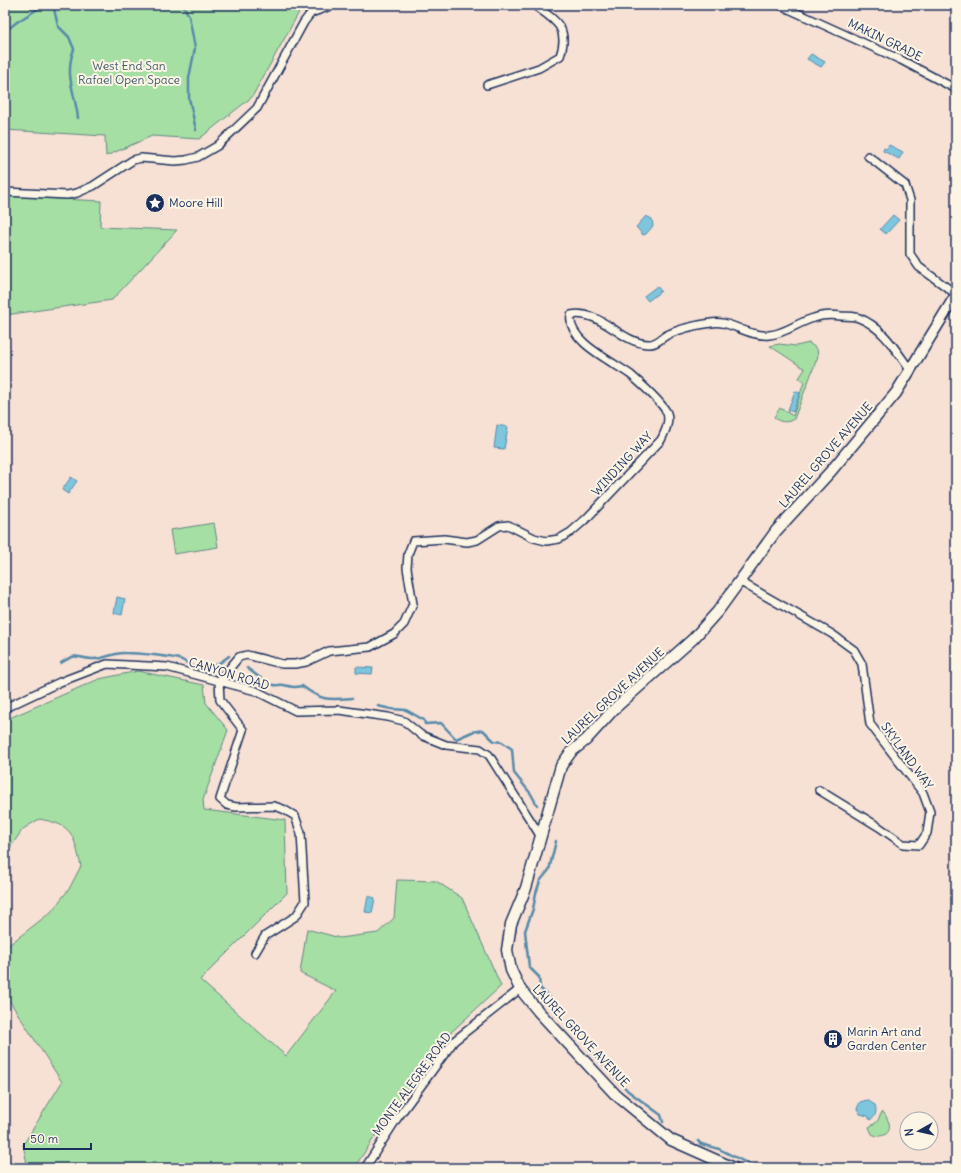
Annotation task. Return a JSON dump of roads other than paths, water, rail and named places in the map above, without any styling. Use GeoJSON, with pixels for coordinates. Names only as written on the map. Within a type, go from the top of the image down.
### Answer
{"type":"FeatureCollection","features":[{"type":"Feature","properties":{"kind":"street"},"geometry":{"type":"LineString","coordinates":[[5,192],[67,195],[87,190],[133,160],[141,158],[175,161],[198,157],[207,152],[217,146],[257,108],[304,22],[311,14],[334,5]]}},
{"type":"Feature","properties":{"kind":"street"},"geometry":{"type":"LineString","coordinates":[[487,85],[539,68],[560,56],[564,44],[564,37],[558,23],[534,5]]}},
{"type":"Feature","properties":{"kind":"street","name":"MAKIN GRADE"},"geometry":{"type":"LineString","coordinates":[[780,5],[901,60],[956,89]]}},
{"type":"Feature","properties":{"kind":"street"},"geometry":{"type":"LineString","coordinates":[[868,156],[905,185],[910,200],[910,254],[919,267],[956,294]]}},
{"type":"Feature","properties":{"kind":"street","name":"LAUREL GROVE AVENUE"},"geometry":{"type":"LineString","coordinates":[[734,1168],[670,1140],[615,1094],[520,990],[511,970],[508,950],[511,924],[526,888],[561,766],[571,752],[586,740],[615,708],[693,639],[718,611],[776,531],[831,471],[896,394],[911,372],[956,294]]}},
{"type":"Feature","properties":{"kind":"street","name":"WINDING WAY"},"geometry":{"type":"LineString","coordinates":[[219,681],[239,658],[247,655],[282,664],[295,664],[306,662],[329,652],[370,647],[394,634],[404,624],[414,604],[407,568],[408,554],[413,541],[444,539],[467,542],[477,540],[499,526],[508,525],[534,538],[546,541],[559,539],[587,518],[662,440],[667,426],[667,414],[656,399],[630,374],[599,356],[574,331],[570,322],[571,315],[589,315],[635,342],[650,345],[660,341],[666,335],[713,322],[725,323],[756,335],[770,336],[814,318],[836,316],[859,318],[875,327],[890,342],[911,372]]}},
{"type":"Feature","properties":{"kind":"street","name":"SKYLAND WAY"},"geometry":{"type":"LineString","coordinates":[[739,581],[832,634],[854,650],[862,664],[870,724],[923,793],[930,812],[927,833],[919,845],[903,844],[879,827],[819,790]]}},
{"type":"Feature","properties":{"kind":"street","name":"CANYON ROAD"},"geometry":{"type":"LineString","coordinates":[[5,708],[60,682],[107,664],[167,667],[256,691],[296,711],[339,710],[388,717],[404,721],[421,735],[446,744],[480,749],[490,755],[541,837]]}},
{"type":"Feature","properties":{"kind":"street"},"geometry":{"type":"LineString","coordinates":[[219,681],[220,700],[243,730],[220,799],[227,805],[236,807],[274,806],[283,808],[295,816],[301,833],[305,902],[296,916],[265,936],[255,953]]}},
{"type":"Feature","properties":{"kind":"street","name":"MONTE ALEGRE ROAD"},"geometry":{"type":"LineString","coordinates":[[365,1168],[396,1120],[454,1041],[520,990]]}},
{"type":"Feature","properties":{"kind":"water"},"geometry":{"type":"Polygon","coordinates":[[[811,54],[825,62],[821,67],[807,59],[811,54]]]}},
{"type":"Feature","properties":{"kind":"water"},"geometry":{"type":"Polygon","coordinates":[[[889,145],[903,152],[899,159],[883,151],[884,148],[887,149],[889,145]]]}},
{"type":"Feature","properties":{"kind":"water"},"geometry":{"type":"Polygon","coordinates":[[[893,215],[899,220],[886,234],[880,229],[893,215]]]}},
{"type":"Feature","properties":{"kind":"water"},"geometry":{"type":"Polygon","coordinates":[[[646,216],[652,219],[653,226],[646,234],[643,235],[636,227],[646,216]]]}},
{"type":"Feature","properties":{"kind":"water"},"geometry":{"type":"Polygon","coordinates":[[[657,286],[661,291],[648,301],[644,296],[657,286]]]}},
{"type":"Feature","properties":{"kind":"water"},"geometry":{"type":"Polygon","coordinates":[[[795,391],[800,393],[793,412],[788,410],[795,391]]]}},
{"type":"Feature","properties":{"kind":"water"},"geometry":{"type":"Polygon","coordinates":[[[497,425],[508,427],[504,449],[494,448],[497,425]]]}},
{"type":"Feature","properties":{"kind":"water"},"geometry":{"type":"Polygon","coordinates":[[[71,477],[77,481],[68,494],[62,490],[71,477]]]}},
{"type":"Feature","properties":{"kind":"water"},"geometry":{"type":"Polygon","coordinates":[[[117,597],[125,599],[122,615],[114,613],[117,597]]]}},
{"type":"Feature","properties":{"kind":"water"},"geometry":{"type":"Polygon","coordinates":[[[356,667],[373,668],[372,674],[356,673],[356,667]]]}},
{"type":"Feature","properties":{"kind":"water"},"geometry":{"type":"Polygon","coordinates":[[[368,896],[375,898],[372,913],[365,912],[368,896]]]}},
{"type":"Feature","properties":{"kind":"water"},"geometry":{"type":"Polygon","coordinates":[[[867,1100],[876,1107],[875,1115],[870,1120],[868,1116],[860,1114],[857,1109],[860,1102],[867,1100]]]}},
{"type":"Feature","properties":{"kind":"waterway"},"geometry":{"type":"LineString","coordinates":[[5,45],[7,30],[44,5]]}},
{"type":"Feature","properties":{"kind":"waterway"},"geometry":{"type":"LineString","coordinates":[[53,5],[58,26],[69,37],[74,49],[71,58],[70,75],[78,118]]}},
{"type":"Feature","properties":{"kind":"waterway"},"geometry":{"type":"LineString","coordinates":[[183,5],[189,16],[195,48],[189,78],[189,98],[196,130]]}},
{"type":"Feature","properties":{"kind":"waterway"},"geometry":{"type":"LineString","coordinates":[[61,663],[76,656],[96,659],[121,653],[130,653],[177,659],[182,660],[193,667],[208,668],[221,662],[229,656]]}},
{"type":"Feature","properties":{"kind":"waterway"},"geometry":{"type":"LineString","coordinates":[[247,668],[271,684],[293,687],[302,686],[320,697],[331,699],[352,698]]}},
{"type":"Feature","properties":{"kind":"waterway"},"geometry":{"type":"LineString","coordinates":[[378,706],[406,710],[424,720],[425,724],[441,723],[456,739],[472,732],[483,730],[494,741],[502,742],[512,749],[514,773],[531,794],[537,805]]}},
{"type":"Feature","properties":{"kind":"waterway"},"geometry":{"type":"LineString","coordinates":[[555,1008],[552,1000],[540,988],[539,977],[529,967],[525,931],[533,909],[540,881],[549,870],[556,841]]}},
{"type":"Feature","properties":{"kind":"waterway"},"geometry":{"type":"LineString","coordinates":[[589,1049],[628,1091],[661,1115],[663,1122]]}},
{"type":"Feature","properties":{"kind":"waterway"},"geometry":{"type":"LineString","coordinates":[[698,1141],[701,1144],[719,1149],[757,1168]]}},
{"type":"Feature","properties":{"kind":"place","name":"Moore Hill"},"geometry":{"type":"Point","coordinates":[155,203]}},
{"type":"Feature","properties":{"kind":"place","name":"Marin Art and Garden Center"},"geometry":{"type":"Point","coordinates":[833,1039]}},
{"type":"Feature","properties":{"kind":"park label","name":"West End San Rafael Open Space"},"geometry":{"type":"Point","coordinates":[129,73]}}]}
